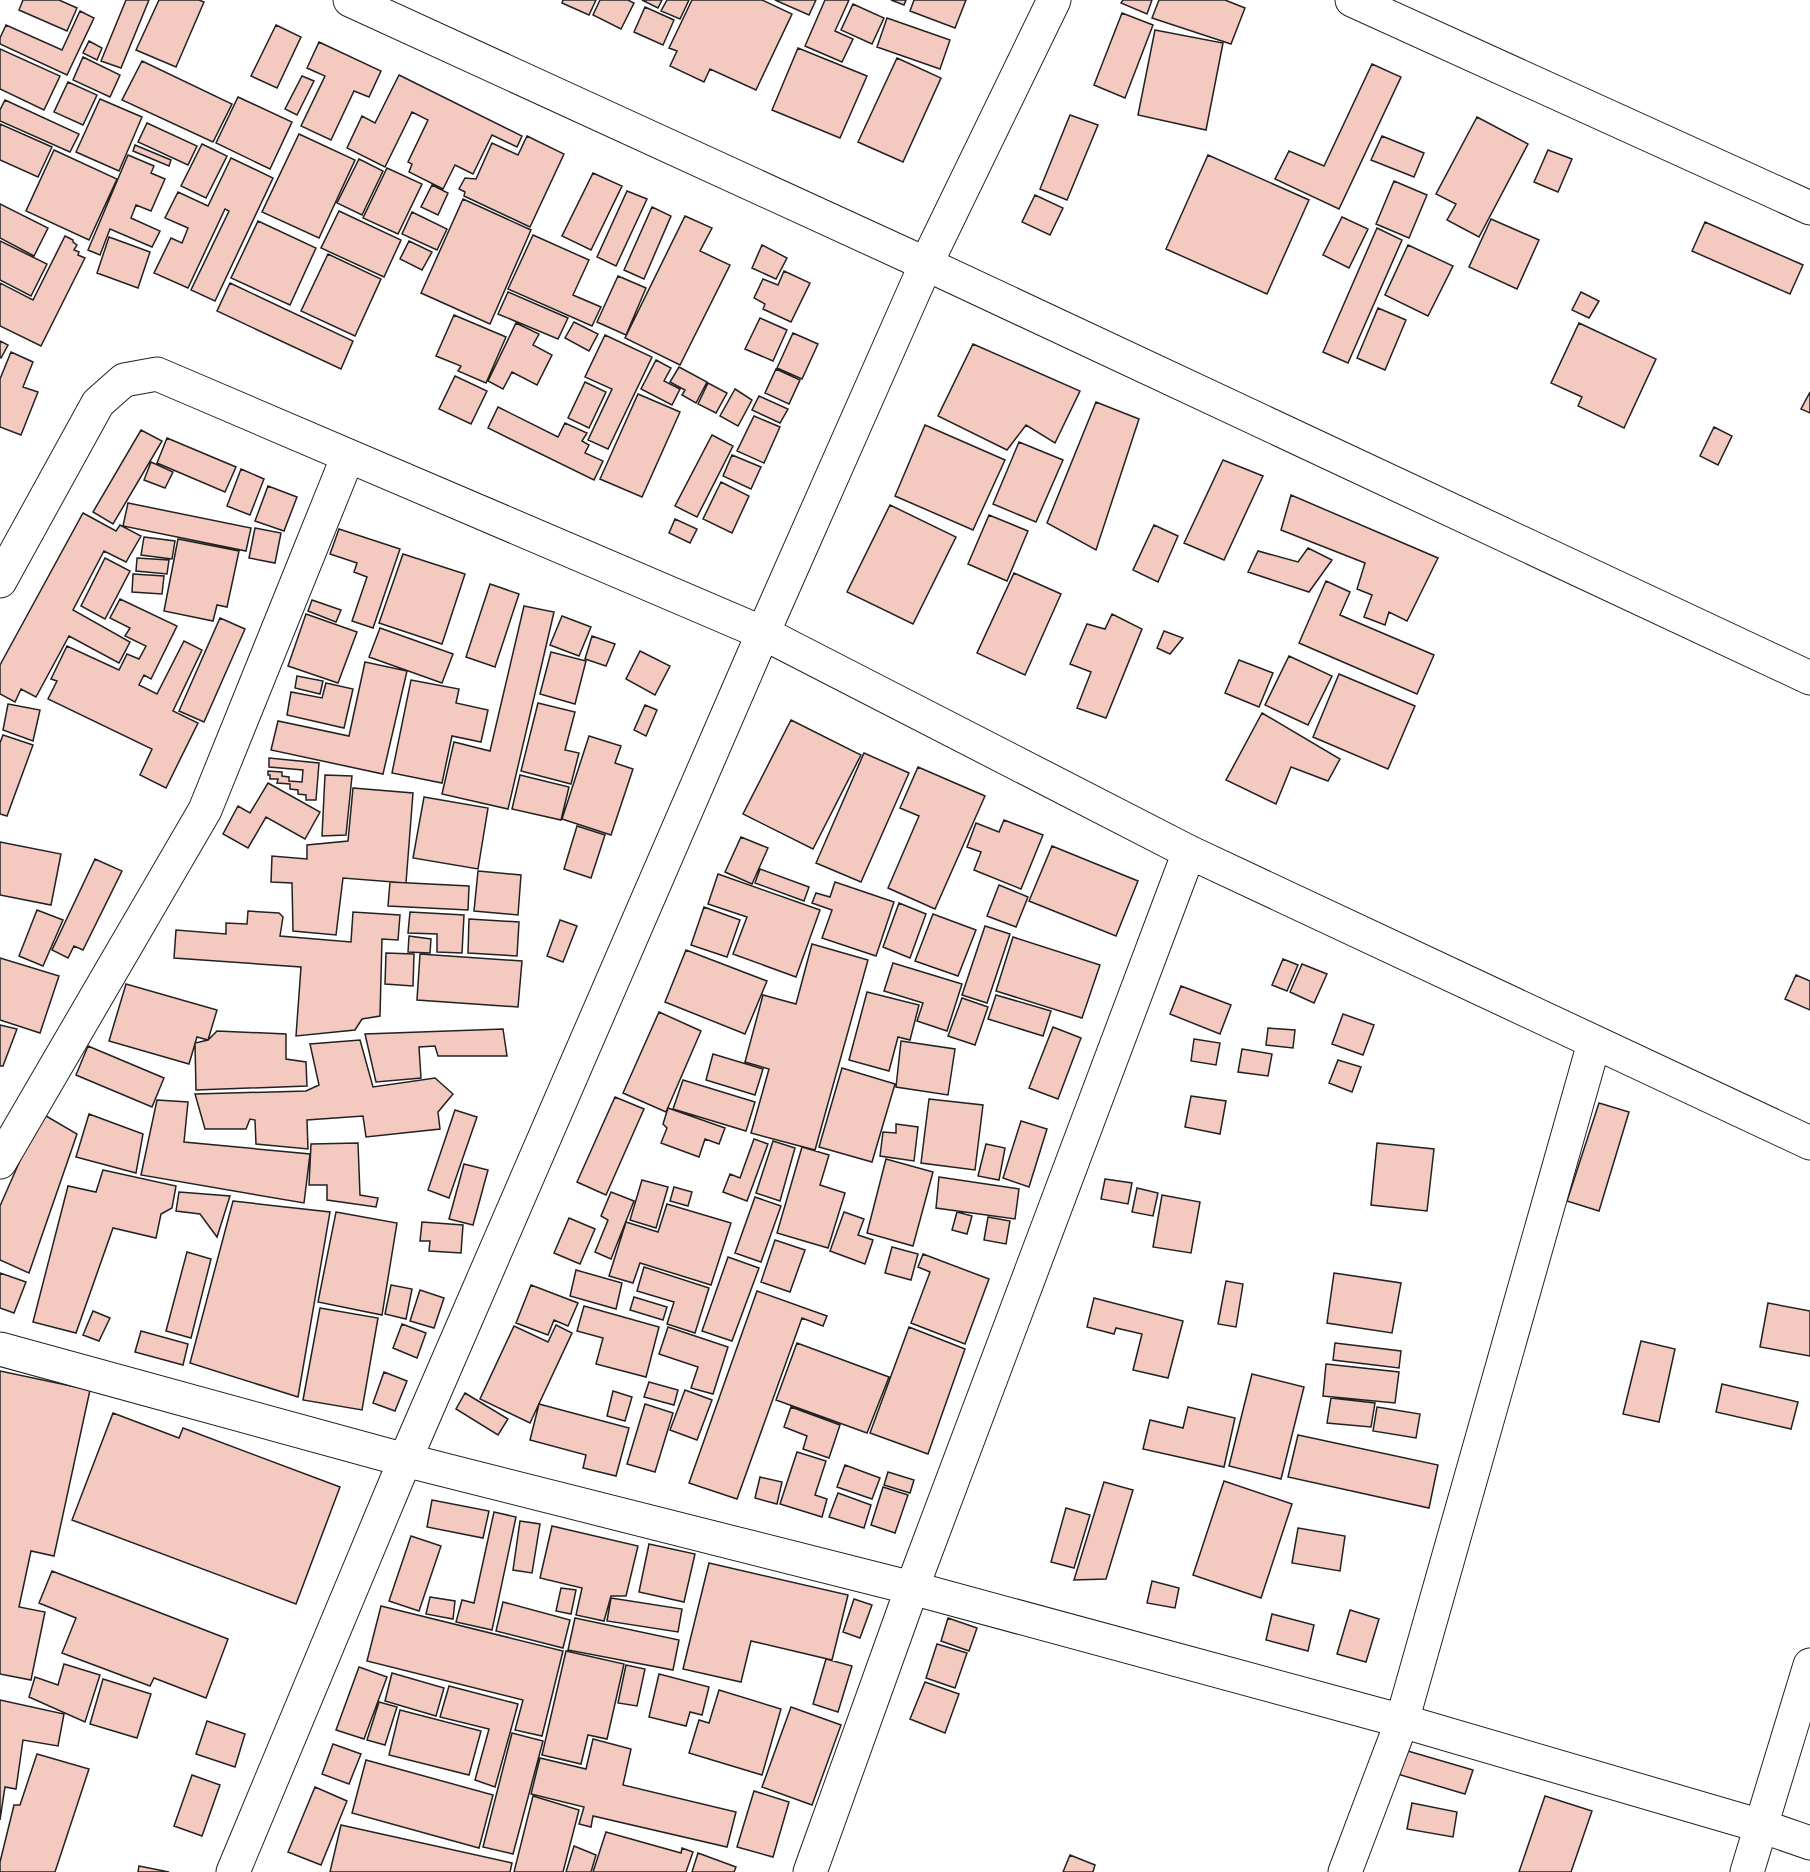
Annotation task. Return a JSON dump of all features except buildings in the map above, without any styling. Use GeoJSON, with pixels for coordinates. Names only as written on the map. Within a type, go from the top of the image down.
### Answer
{"type":"FeatureCollection","features":[{"type":"Feature","properties":{"kind":"street"},"geometry":{"type":"LineString","coordinates":[[350,0],[926,264],[1810,678]]}},
{"type":"Feature","properties":{"kind":"street"},"geometry":{"type":"LineString","coordinates":[[233,1872],[405,1460],[763,633],[926,264],[1053,0]]}},
{"type":"Feature","properties":{"kind":"street"},"geometry":{"type":"LineString","coordinates":[[1352,0],[1810,208]]}},
{"type":"Feature","properties":{"kind":"street"},"geometry":{"type":"LineString","coordinates":[[0,581],[98,404],[124,380],[157,374],[763,633],[1189,852],[1810,1143]]}},
{"type":"Feature","properties":{"kind":"street"},"geometry":{"type":"LineString","coordinates":[[0,1162],[205,810],[348,456]]}},
{"type":"Feature","properties":{"kind":"street"},"geometry":{"type":"LineString","coordinates":[[810,1872],[912,1588],[1189,852]]}},
{"type":"Feature","properties":{"kind":"street"},"geometry":{"type":"LineString","coordinates":[[1344,1872],[1402,1721],[1594,1043]]}},
{"type":"Feature","properties":{"kind":"street"},"geometry":{"type":"LineString","coordinates":[[0,1349],[405,1460],[912,1588],[1402,1721],[1761,1826],[1810,1843]]}},
{"type":"Feature","properties":{"kind":"street"},"geometry":{"type":"LineString","coordinates":[[1747,1872],[1810,1665]]}}]}
